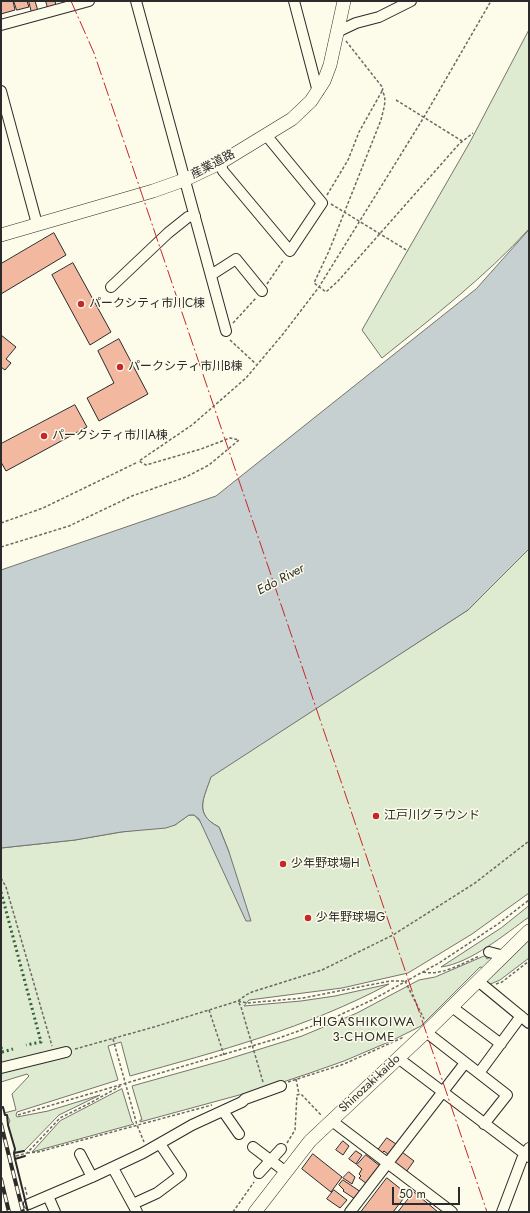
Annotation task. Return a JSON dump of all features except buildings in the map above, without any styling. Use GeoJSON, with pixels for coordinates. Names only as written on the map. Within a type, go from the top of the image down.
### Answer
{"type":"FeatureCollection","features":[{"type":"Feature","properties":{"kind":"main road","name":"産業道路"},"geometry":{"type":"LineString","coordinates":[[1,235],[153,191],[184,180],[220,162],[292,119],[311,101],[324,81],[341,31],[344,1]]}},
{"type":"Feature","properties":{"kind":"main road","name":"Shinozaki-kaido"},"geometry":{"type":"LineString","coordinates":[[260,1210],[286,1172],[328,1120],[398,1058],[426,1028],[452,1007],[529,931]]}},
{"type":"Feature","properties":{"kind":"street"},"geometry":{"type":"LineString","coordinates":[[1,25],[89,1]]}},
{"type":"Feature","properties":{"kind":"street"},"geometry":{"type":"LineString","coordinates":[[136,1],[227,334]]}},
{"type":"Feature","properties":{"kind":"street"},"geometry":{"type":"LineString","coordinates":[[294,1],[318,92]]}},
{"type":"Feature","properties":{"kind":"street"},"geometry":{"type":"LineString","coordinates":[[341,31],[356,23],[378,17],[411,1]]}},
{"type":"Feature","properties":{"kind":"street"},"geometry":{"type":"LineString","coordinates":[[1,91],[37,224]]}},
{"type":"Feature","properties":{"kind":"street"},"geometry":{"type":"LineString","coordinates":[[220,162],[224,171],[290,251],[323,202],[266,135]]}},
{"type":"Feature","properties":{"kind":"street"},"geometry":{"type":"LineString","coordinates":[[111,287],[188,217],[196,220]]}},
{"type":"Feature","properties":{"kind":"street"},"geometry":{"type":"LineString","coordinates":[[211,276],[236,259],[262,291]]}},
{"type":"Feature","properties":{"kind":"street"},"geometry":{"type":"LineString","coordinates":[[485,953],[504,956]]}},
{"type":"Feature","properties":{"kind":"street"},"geometry":{"type":"LineString","coordinates":[[478,981],[525,1020],[501,1044],[479,1073]]}},
{"type":"Feature","properties":{"kind":"street"},"geometry":{"type":"LineString","coordinates":[[452,1007],[501,1044]]}},
{"type":"Feature","properties":{"kind":"street"},"geometry":{"type":"LineString","coordinates":[[426,1028],[465,1063],[507,1095],[484,1124]]}},
{"type":"Feature","properties":{"kind":"street"},"geometry":{"type":"LineString","coordinates":[[2,1067],[66,1052]]}},
{"type":"Feature","properties":{"kind":"street"},"geometry":{"type":"LineString","coordinates":[[398,1058],[484,1124],[528,1153],[502,1212]]}},
{"type":"Feature","properties":{"kind":"street"},"geometry":{"type":"LineString","coordinates":[[350,1212],[465,1063]]}},
{"type":"Feature","properties":{"kind":"street"},"geometry":{"type":"LineString","coordinates":[[29,1204],[113,1168],[149,1150],[192,1125],[242,1102],[245,1099],[282,1085]]}},
{"type":"Feature","properties":{"kind":"street"},"geometry":{"type":"LineString","coordinates":[[223,1111],[239,1134]]}},
{"type":"Feature","properties":{"kind":"street"},"geometry":{"type":"LineString","coordinates":[[328,1120],[388,1163],[452,1212]]}},
{"type":"Feature","properties":{"kind":"street"},"geometry":{"type":"LineString","coordinates":[[113,1168],[135,1208],[181,1175],[160,1144]]}},
{"type":"Feature","properties":{"kind":"street"},"geometry":{"type":"LineString","coordinates":[[253,1147],[286,1172]]}},
{"type":"Feature","properties":{"kind":"street"},"geometry":{"type":"LineString","coordinates":[[259,1173],[280,1149]]}},
{"type":"Feature","properties":{"kind":"street"},"geometry":{"type":"LineString","coordinates":[[80,1154],[92,1177]]}},
{"type":"Feature","properties":{"kind":"street"},"geometry":{"type":"LineString","coordinates":[[48,1196],[55,1212]]}},
{"type":"Feature","properties":{"kind":"path"},"geometry":{"type":"LineString","coordinates":[[1,522],[43,508],[138,461],[192,425],[246,378],[256,364],[283,334],[318,287],[424,117],[491,1]]}},
{"type":"Feature","properties":{"kind":"path"},"geometry":{"type":"LineString","coordinates":[[341,31],[342,36],[383,88],[382,90],[385,101],[381,120],[329,251],[314,284],[326,292],[338,281],[463,141],[473,133]]}},
{"type":"Feature","properties":{"kind":"path"},"geometry":{"type":"LineString","coordinates":[[382,90],[359,132],[348,160],[323,202],[344,212],[408,252]]}},
{"type":"Feature","properties":{"kind":"path"},"geometry":{"type":"LineString","coordinates":[[396,100],[463,141]]}},
{"type":"Feature","properties":{"kind":"path"},"geometry":{"type":"LineString","coordinates":[[227,334],[256,364]]}},
{"type":"Feature","properties":{"kind":"path"},"geometry":{"type":"LineString","coordinates":[[1,547],[69,526],[132,496],[186,477],[209,465],[239,440],[230,438],[201,449],[146,465],[138,461]]}},
{"type":"Feature","properties":{"kind":"path"},"geometry":{"type":"LineString","coordinates":[[66,1052],[210,1010],[238,1001],[252,992],[322,970],[393,935],[475,883],[529,841]]}},
{"type":"Feature","properties":{"kind":"path"},"geometry":{"type":"LineString","coordinates":[[1,878],[6,888],[54,1055]]}},
{"type":"Feature","properties":{"kind":"path"},"geometry":{"type":"LineString","coordinates":[[18,1114],[224,1055],[286,1036],[329,1020],[372,1000],[422,972],[475,939],[529,900]]}},
{"type":"Feature","properties":{"kind":"path"},"geometry":{"type":"LineString","coordinates":[[422,972],[431,974],[442,972],[485,953]]}},
{"type":"Feature","properties":{"kind":"path"},"geometry":{"type":"LineString","coordinates":[[482,960],[485,953]]}},
{"type":"Feature","properties":{"kind":"path"},"geometry":{"type":"LineString","coordinates":[[495,985],[502,982],[529,962]]}},
{"type":"Feature","properties":{"kind":"path"},"geometry":{"type":"LineString","coordinates":[[238,1001],[247,1003],[303,998],[390,981],[405,981]]}},
{"type":"Feature","properties":{"kind":"path"},"geometry":{"type":"LineString","coordinates":[[405,981],[426,1028]]}},
{"type":"Feature","properties":{"kind":"path"},"geometry":{"type":"LineString","coordinates":[[238,1001],[253,1046],[264,1088]]}},
{"type":"Feature","properties":{"kind":"path"},"geometry":{"type":"LineString","coordinates":[[210,1010],[224,1055]]}},
{"type":"Feature","properties":{"kind":"path"},"geometry":{"type":"LineString","coordinates":[[282,1085],[344,1064],[407,1036]]}},
{"type":"Feature","properties":{"kind":"path"},"geometry":{"type":"LineString","coordinates":[[113,1039],[137,1125],[149,1150]]}},
{"type":"Feature","properties":{"kind":"path"},"geometry":{"type":"LineString","coordinates":[[296,1079],[300,1094],[313,1108],[328,1120]]}},
{"type":"Feature","properties":{"kind":"path"},"geometry":{"type":"LineString","coordinates":[[27,1153],[60,1118],[125,1083]]}},
{"type":"Feature","properties":{"kind":"path"},"geometry":{"type":"LineString","coordinates":[[280,1149],[289,1140],[295,1130],[297,1095],[300,1094]]}},
{"type":"Feature","properties":{"kind":"path"},"geometry":{"type":"LineString","coordinates":[[16,1156],[38,1152],[213,1104]]}},
{"type":"Feature","properties":{"kind":"path"},"geometry":{"type":"LineString","coordinates":[[233,1212],[259,1173]]}},
{"type":"Feature","properties":{"kind":"green space"},"geometry":{"type":"Polygon","coordinates":[[[529,30],[529,229],[477,280],[382,358],[362,330],[470,142],[529,30]]]}},
{"type":"Feature","properties":{"kind":"green space","name":"江戸川グラウンド"},"geometry":{"type":"Polygon","coordinates":[[[529,549],[529,893],[472,934],[408,973],[342,988],[249,1000],[244,1006],[301,1001],[335,996],[389,984],[358,1000],[294,1026],[229,1048],[130,1076],[121,1042],[108,1046],[118,1080],[17,1112],[17,1117],[48,1111],[100,1095],[59,1115],[24,1151],[14,1153],[15,1149],[8,1125],[10,1121],[4,1113],[16,1110],[12,1094],[29,1076],[27,1074],[1,1082],[1,848],[75,840],[175,825],[189,815],[194,815],[229,852],[219,827],[206,817],[203,811],[204,798],[211,776],[468,610],[529,549]]]}},
{"type":"Feature","properties":{"kind":"green space"},"geometry":{"type":"Polygon","coordinates":[[[529,906],[529,917],[499,939],[464,960],[441,967],[501,928],[529,906]]]}},
{"type":"Feature","properties":{"kind":"green space"},"geometry":{"type":"Polygon","coordinates":[[[529,938],[529,958],[500,980],[488,985],[487,980],[529,938]]]}},
{"type":"Feature","properties":{"kind":"green space"},"geometry":{"type":"Polygon","coordinates":[[[485,956],[487,959],[494,956],[485,968],[480,967],[421,1026],[391,1041],[344,1061],[265,1088],[140,1122],[140,1120],[142,1120],[132,1086],[225,1060],[302,1036],[357,1013],[419,980],[435,977],[485,956]]]}},
{"type":"Feature","properties":{"kind":"green space"},"geometry":{"type":"Polygon","coordinates":[[[122,1089],[132,1122],[134,1124],[32,1152],[60,1121],[122,1089]]]}},
{"type":"Feature","properties":{"kind":"water","name":"Edo River"},"geometry":{"type":"Polygon","coordinates":[[[529,230],[529,549],[468,610],[211,777],[204,799],[203,811],[211,822],[219,827],[229,852],[251,921],[246,921],[199,819],[194,815],[189,815],[175,825],[166,828],[121,832],[75,840],[1,848],[1,570],[216,496],[476,289],[529,230]]]}},
{"type":"Feature","properties":{"kind":"railway"},"geometry":{"type":"LineString","coordinates":[[1,1124],[23,1212]]}},
{"type":"Feature","properties":{"kind":"railway"},"geometry":{"type":"LineString","coordinates":[[1,1179],[9,1212]]}},
{"type":"Feature","properties":{"kind":"hedge"},"geometry":{"type":"LineString","coordinates":[[1,892],[41,1042],[26,1045]]}},
{"type":"Feature","properties":{"kind":"hedge"},"geometry":{"type":"LineString","coordinates":[[1,1047],[2,1052],[13,1049]]}},
{"type":"Feature","properties":{"kind":"wall"},"geometry":{"type":"LineString","coordinates":[[1,1108],[3,1107],[5,1115],[7,1115],[8,1125],[15,1149],[14,1153]]}},
{"type":"Feature","properties":{"kind":"wall"},"geometry":{"type":"LineString","coordinates":[[24,1151],[14,1153],[15,1159],[25,1156]]}},
{"type":"Feature","properties":{"kind":"wall"},"geometry":{"type":"LineString","coordinates":[[15,1159],[28,1212]]}},
{"type":"Feature","properties":{"kind":"power"},"geometry":{"type":"LineString","coordinates":[[71,1],[94,53],[487,1212]]}},
{"type":"Feature","properties":{"kind":"place","name":"パークシティ市川C棟"},"geometry":{"type":"Point","coordinates":[81,304]}},
{"type":"Feature","properties":{"kind":"place","name":"パークシティ市川B棟"},"geometry":{"type":"Point","coordinates":[120,367]}},
{"type":"Feature","properties":{"kind":"place","name":"パークシティ市川A棟"},"geometry":{"type":"Point","coordinates":[44,436]}},
{"type":"Feature","properties":{"kind":"place","name":"江戸川グラウンド"},"geometry":{"type":"Point","coordinates":[376,816]}},
{"type":"Feature","properties":{"kind":"place","name":"少年野球場H"},"geometry":{"type":"Point","coordinates":[283,864]}},
{"type":"Feature","properties":{"kind":"place","name":"少年野球場G"},"geometry":{"type":"Point","coordinates":[308,918]}},
{"type":"Feature","properties":{"kind":"district","name":"HIGASHIKOIWA 3-CHOME"},"geometry":{"type":"Point","coordinates":[364,1030]}}]}
